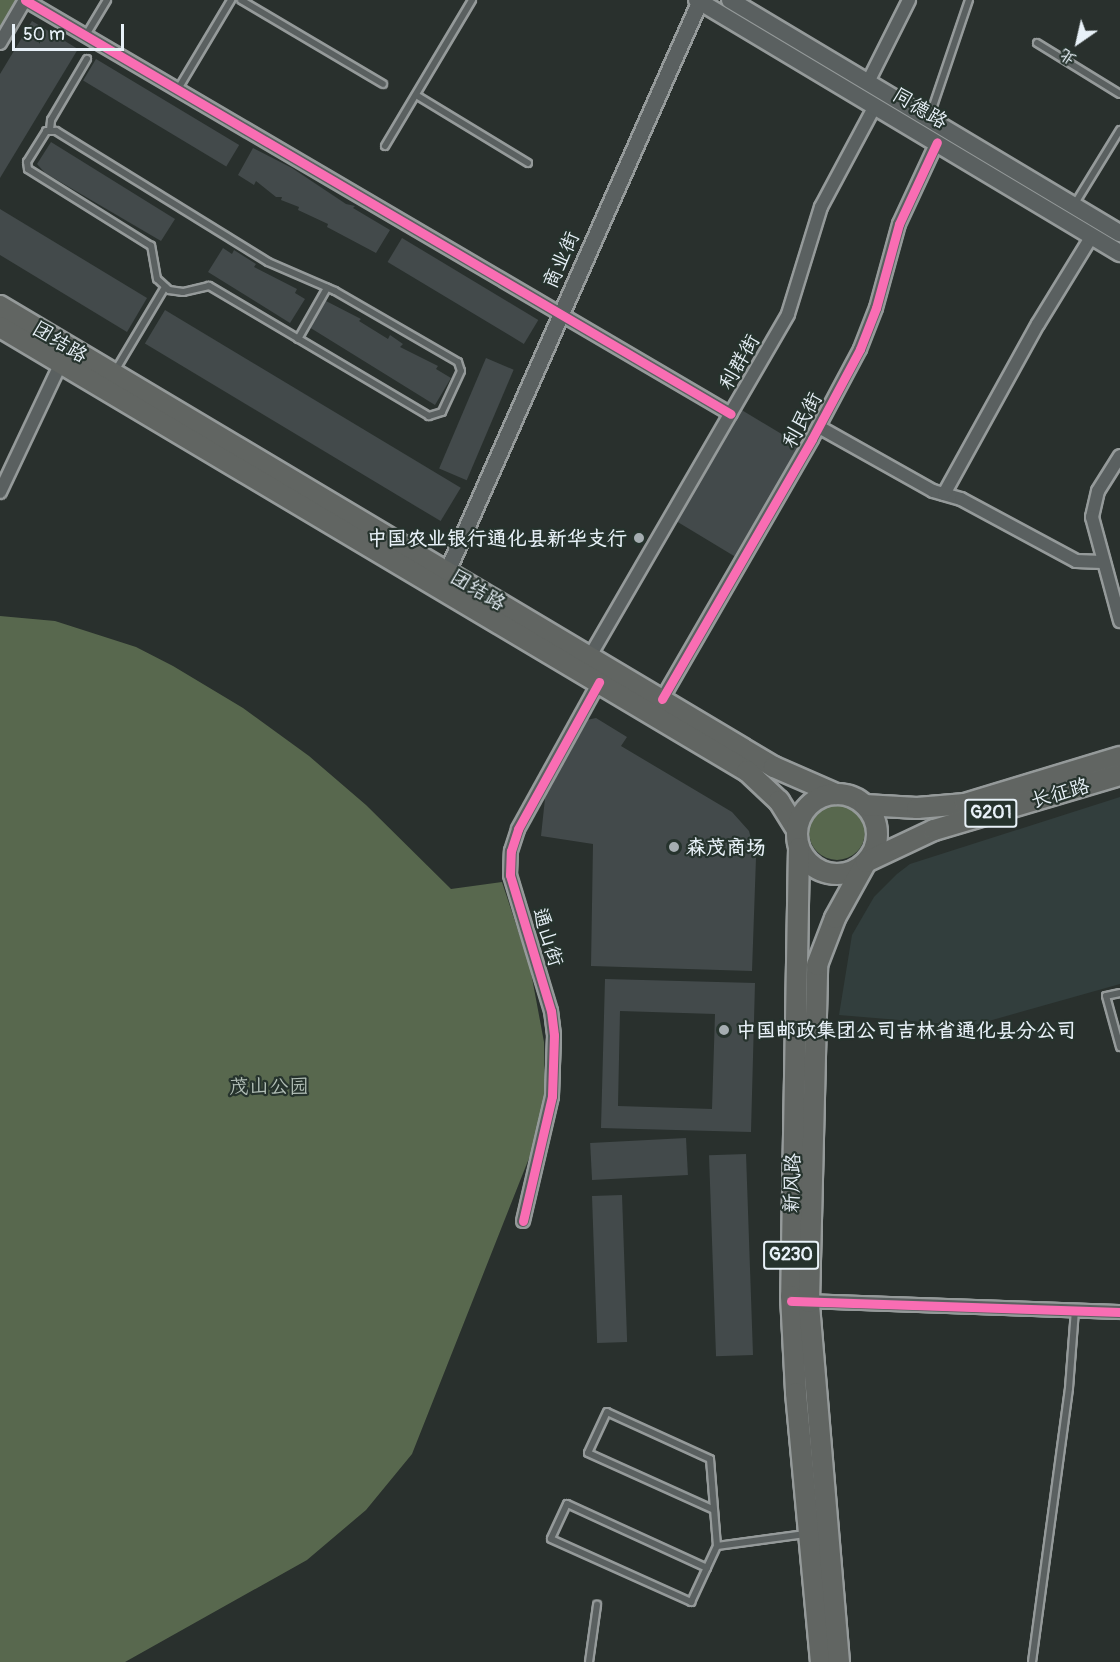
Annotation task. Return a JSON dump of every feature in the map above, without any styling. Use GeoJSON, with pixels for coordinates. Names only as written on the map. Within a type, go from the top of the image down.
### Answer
{"type":"FeatureCollection","features":[{"type":"Feature","properties":{"kind":"highway","name":"团结路"},"geometry":{"type":"LineString","coordinates":[[0,306],[774,766],[836,794]]}},
{"type":"Feature","properties":{"kind":"highway","name":"团结路"},"geometry":{"type":"LineString","coordinates":[[0,327],[747,771],[778,801],[798,839]]}},
{"type":"Feature","properties":{"kind":"highway","name":"长征路"},"geometry":{"type":"LineString","coordinates":[[865,805],[916,808],[965,804],[1120,757]]}},
{"type":"Feature","properties":{"kind":"highway","name":"长征路"},"geometry":{"type":"LineString","coordinates":[[866,862],[934,830],[1120,775]]}},
{"type":"Feature","properties":{"kind":"highway"},"geometry":{"type":"LineString","coordinates":[[836,794],[865,805],[878,833],[866,862],[851,872],[833,874],[816,868],[798,839],[808,806],[836,794]]}},
{"type":"Feature","properties":{"kind":"highway","name":"新风路"},"geometry":{"type":"LineString","coordinates":[[798,839],[800,1301],[809,1534],[821,1662]]}},
{"type":"Feature","properties":{"kind":"highway","name":"新风路"},"geometry":{"type":"LineString","coordinates":[[839,1662],[800,1301],[817,965],[839,909],[866,862]]}},
{"type":"Feature","properties":{"kind":"main road","name":"同德路"},"geometry":{"type":"LineString","coordinates":[[699,0],[1120,253]]}},
{"type":"Feature","properties":{"kind":"main road","name":"同德路"},"geometry":{"type":"LineString","coordinates":[[730,0],[1120,233]]}},
{"type":"Feature","properties":{"kind":"street"},"geometry":{"type":"LineString","coordinates":[[0,44],[25,0],[731,414]]}},
{"type":"Feature","properties":{"kind":"street","name":"商业街"},"geometry":{"type":"LineString","coordinates":[[447,571],[699,0]]}},
{"type":"Feature","properties":{"kind":"street"},"geometry":{"type":"LineString","coordinates":[[868,82],[909,0]]}},
{"type":"Feature","properties":{"kind":"street","name":"利群街"},"geometry":{"type":"LineString","coordinates":[[590,656],[788,314],[821,207],[875,106]]}},
{"type":"Feature","properties":{"kind":"street","name":"利民街"},"geometry":{"type":"LineString","coordinates":[[662,699],[819,427],[869,329],[899,224],[937,142]]}},
{"type":"Feature","properties":{"kind":"street"},"geometry":{"type":"LineString","coordinates":[[944,494],[1038,324],[1092,236]]}},
{"type":"Feature","properties":{"kind":"street"},"geometry":{"type":"LineString","coordinates":[[0,492],[61,363]]}},
{"type":"Feature","properties":{"kind":"street"},"geometry":{"type":"LineString","coordinates":[[819,427],[944,494],[961,499],[1076,561],[1102,562]]}},
{"type":"Feature","properties":{"kind":"street"},"geometry":{"type":"LineString","coordinates":[[1120,456],[1098,491],[1093,508],[1092,526],[1120,621]]}},
{"type":"Feature","properties":{"kind":"street","name":"通山街"},"geometry":{"type":"LineString","coordinates":[[523,1221],[552,1096],[555,1051],[551,1011],[510,875],[511,850],[518,829],[598,682]]}},
{"type":"Feature","properties":{"kind":"street"},"geometry":{"type":"LineString","coordinates":[[800,1301],[1120,1312]]}},
{"type":"Feature","properties":{"kind":"lane"},"geometry":{"type":"LineString","coordinates":[[86,36],[107,0]]}},
{"type":"Feature","properties":{"kind":"lane"},"geometry":{"type":"LineString","coordinates":[[178,90],[231,0]]}},
{"type":"Feature","properties":{"kind":"lane"},"geometry":{"type":"LineString","coordinates":[[241,0],[383,84]]}},
{"type":"Feature","properties":{"kind":"lane"},"geometry":{"type":"LineString","coordinates":[[385,147],[472,0]]}},
{"type":"Feature","properties":{"kind":"lane"},"geometry":{"type":"LineString","coordinates":[[929,118],[969,0]]}},
{"type":"Feature","properties":{"kind":"lane"},"geometry":{"type":"LineString","coordinates":[[1037,43],[1120,94]]}},
{"type":"Feature","properties":{"kind":"lane"},"geometry":{"type":"LineString","coordinates":[[50,130],[268,262],[327,288],[458,362],[461,371],[442,412],[429,416],[209,286],[183,292],[165,287],[155,273],[151,246],[28,169],[27,162],[50,130],[51,120],[87,59]]}},
{"type":"Feature","properties":{"kind":"lane"},"geometry":{"type":"LineString","coordinates":[[416,95],[528,163]]}},
{"type":"Feature","properties":{"kind":"lane"},"geometry":{"type":"LineString","coordinates":[[1074,205],[1120,129]]}},
{"type":"Feature","properties":{"kind":"lane"},"geometry":{"type":"LineString","coordinates":[[114,374],[165,287]]}},
{"type":"Feature","properties":{"kind":"lane"},"geometry":{"type":"LineString","coordinates":[[298,339],[327,288]]}},
{"type":"Feature","properties":{"kind":"lane"},"geometry":{"type":"LineString","coordinates":[[1120,993],[1106,996],[1120,1047]]}},
{"type":"Feature","properties":{"kind":"lane"},"geometry":{"type":"LineString","coordinates":[[1032,1662],[1069,1388],[1075,1310]]}},
{"type":"Feature","properties":{"kind":"lane"},"geometry":{"type":"LineString","coordinates":[[707,1568],[567,1504],[551,1539],[691,1602],[707,1568],[717,1546],[710,1459],[607,1412],[588,1454],[714,1510]]}},
{"type":"Feature","properties":{"kind":"lane"},"geometry":{"type":"LineString","coordinates":[[717,1546],[809,1534]]}},
{"type":"Feature","properties":{"kind":"lane"},"geometry":{"type":"LineString","coordinates":[[589,1662],[597,1605]]}},
{"type":"Feature","properties":{"kind":"shaded area"},"geometry":{"type":"Polygon","coordinates":[[[1120,797],[1120,984],[971,1026],[839,1015],[852,935],[874,897],[897,874],[910,864],[1120,797]]]}},
{"type":"Feature","properties":{"kind":"green space"},"geometry":{"type":"Polygon","coordinates":[[[0,0],[16,0],[0,27],[0,0]]]}},
{"type":"Feature","properties":{"kind":"green space","name":"茂山公园"},"geometry":{"type":"Polygon","coordinates":[[[0,616],[55,621],[136,647],[173,666],[243,708],[309,756],[366,805],[451,889],[502,882],[530,967],[544,1042],[545,1095],[539,1133],[412,1454],[366,1510],[307,1560],[125,1662],[0,1662],[0,616]]]}},
{"type":"Feature","properties":{"kind":"green space"},"geometry":{"type":"Polygon","coordinates":[[[837,804],[848,806],[857,812],[863,821],[865,832],[863,843],[857,852],[848,858],[837,860],[826,858],[817,852],[811,843],[809,832],[811,821],[817,812],[826,806],[837,804]]]}},
{"type":"Feature","properties":{"kind":"building"},"geometry":{"type":"Polygon","coordinates":[[[32,21],[78,49],[0,178],[0,74],[32,21]]]}},
{"type":"Feature","properties":{"kind":"building"},"geometry":{"type":"Polygon","coordinates":[[[96,59],[239,145],[226,166],[83,80],[96,59]]]}},
{"type":"Feature","properties":{"kind":"building"},"geometry":{"type":"Polygon","coordinates":[[[51,142],[175,219],[161,241],[45,173],[37,164],[51,142]]]}},
{"type":"Feature","properties":{"kind":"building"},"geometry":{"type":"Polygon","coordinates":[[[253,148],[292,168],[390,230],[376,253],[327,227],[328,224],[298,210],[299,207],[281,200],[282,197],[276,197],[256,181],[254,185],[238,175],[253,148]]]}},
{"type":"Feature","properties":{"kind":"building"},"geometry":{"type":"Polygon","coordinates":[[[0,209],[147,298],[127,332],[0,255],[0,209]]]}},
{"type":"Feature","properties":{"kind":"building"},"geometry":{"type":"Polygon","coordinates":[[[402,238],[538,320],[524,344],[388,262],[402,238]]]}},
{"type":"Feature","properties":{"kind":"building"},"geometry":{"type":"Polygon","coordinates":[[[223,248],[232,254],[234,250],[256,264],[254,267],[297,289],[295,293],[305,299],[290,323],[208,272],[223,248]]]}},
{"type":"Feature","properties":{"kind":"building"},"geometry":{"type":"Polygon","coordinates":[[[326,301],[361,319],[359,321],[388,339],[390,335],[403,344],[400,347],[438,366],[436,369],[451,378],[435,405],[309,327],[326,301]]]}},
{"type":"Feature","properties":{"kind":"building"},"geometry":{"type":"Polygon","coordinates":[[[165,310],[461,488],[441,521],[145,343],[165,310]]]}},
{"type":"Feature","properties":{"kind":"building"},"geometry":{"type":"Polygon","coordinates":[[[486,358],[514,370],[467,480],[439,468],[486,358]]]}},
{"type":"Feature","properties":{"kind":"building"},"geometry":{"type":"Polygon","coordinates":[[[740,409],[801,446],[734,556],[674,520],[740,409]]]}},
{"type":"Feature","properties":{"kind":"building","name":"森茂商场"},"geometry":{"type":"Polygon","coordinates":[[[596,718],[627,737],[621,746],[732,812],[749,831],[756,858],[752,971],[591,966],[593,844],[541,836],[546,789],[582,721],[596,718]]]}},
{"type":"Feature","properties":{"kind":"building"},"geometry":{"type":"Polygon","coordinates":[[[605,979],[755,983],[751,1132],[601,1128],[605,979]],[[620,1011],[618,1106],[712,1109],[715,1014],[620,1011]]]}},
{"type":"Feature","properties":{"kind":"building"},"geometry":{"type":"Polygon","coordinates":[[[686,1138],[688,1175],[592,1180],[590,1143],[686,1138]]]}},
{"type":"Feature","properties":{"kind":"building"},"geometry":{"type":"Polygon","coordinates":[[[746,1154],[753,1355],[716,1356],[709,1155],[746,1154]]]}},
{"type":"Feature","properties":{"kind":"building"},"geometry":{"type":"Polygon","coordinates":[[[622,1195],[627,1342],[597,1343],[592,1196],[622,1195]]]}},
{"type":"Feature","properties":{"kind":"cycle path"},"geometry":{"type":"LineString","coordinates":[[25,0],[731,414]]}},
{"type":"Feature","properties":{"kind":"cycle path"},"geometry":{"type":"LineString","coordinates":[[662,699],[812,439],[860,349],[876,308],[899,224],[937,142]]}},
{"type":"Feature","properties":{"kind":"cycle path"},"geometry":{"type":"LineString","coordinates":[[523,1221],[552,1096],[554,1035],[551,1011],[510,875],[511,851],[518,829],[599,682]]}},
{"type":"Feature","properties":{"kind":"cycle path"},"geometry":{"type":"LineString","coordinates":[[791,1301],[1120,1312]]}},
{"type":"Feature","properties":{"kind":"place","name":"中国农业银行通化县新华支行"},"geometry":{"type":"Point","coordinates":[639,538]}},
{"type":"Feature","properties":{"kind":"place","name":"森茂商场"},"geometry":{"type":"Point","coordinates":[674,847]}},
{"type":"Feature","properties":{"kind":"place","name":"中国邮政集团公司吉林省通化县分公司"},"geometry":{"type":"Point","coordinates":[724,1030]}}]}
